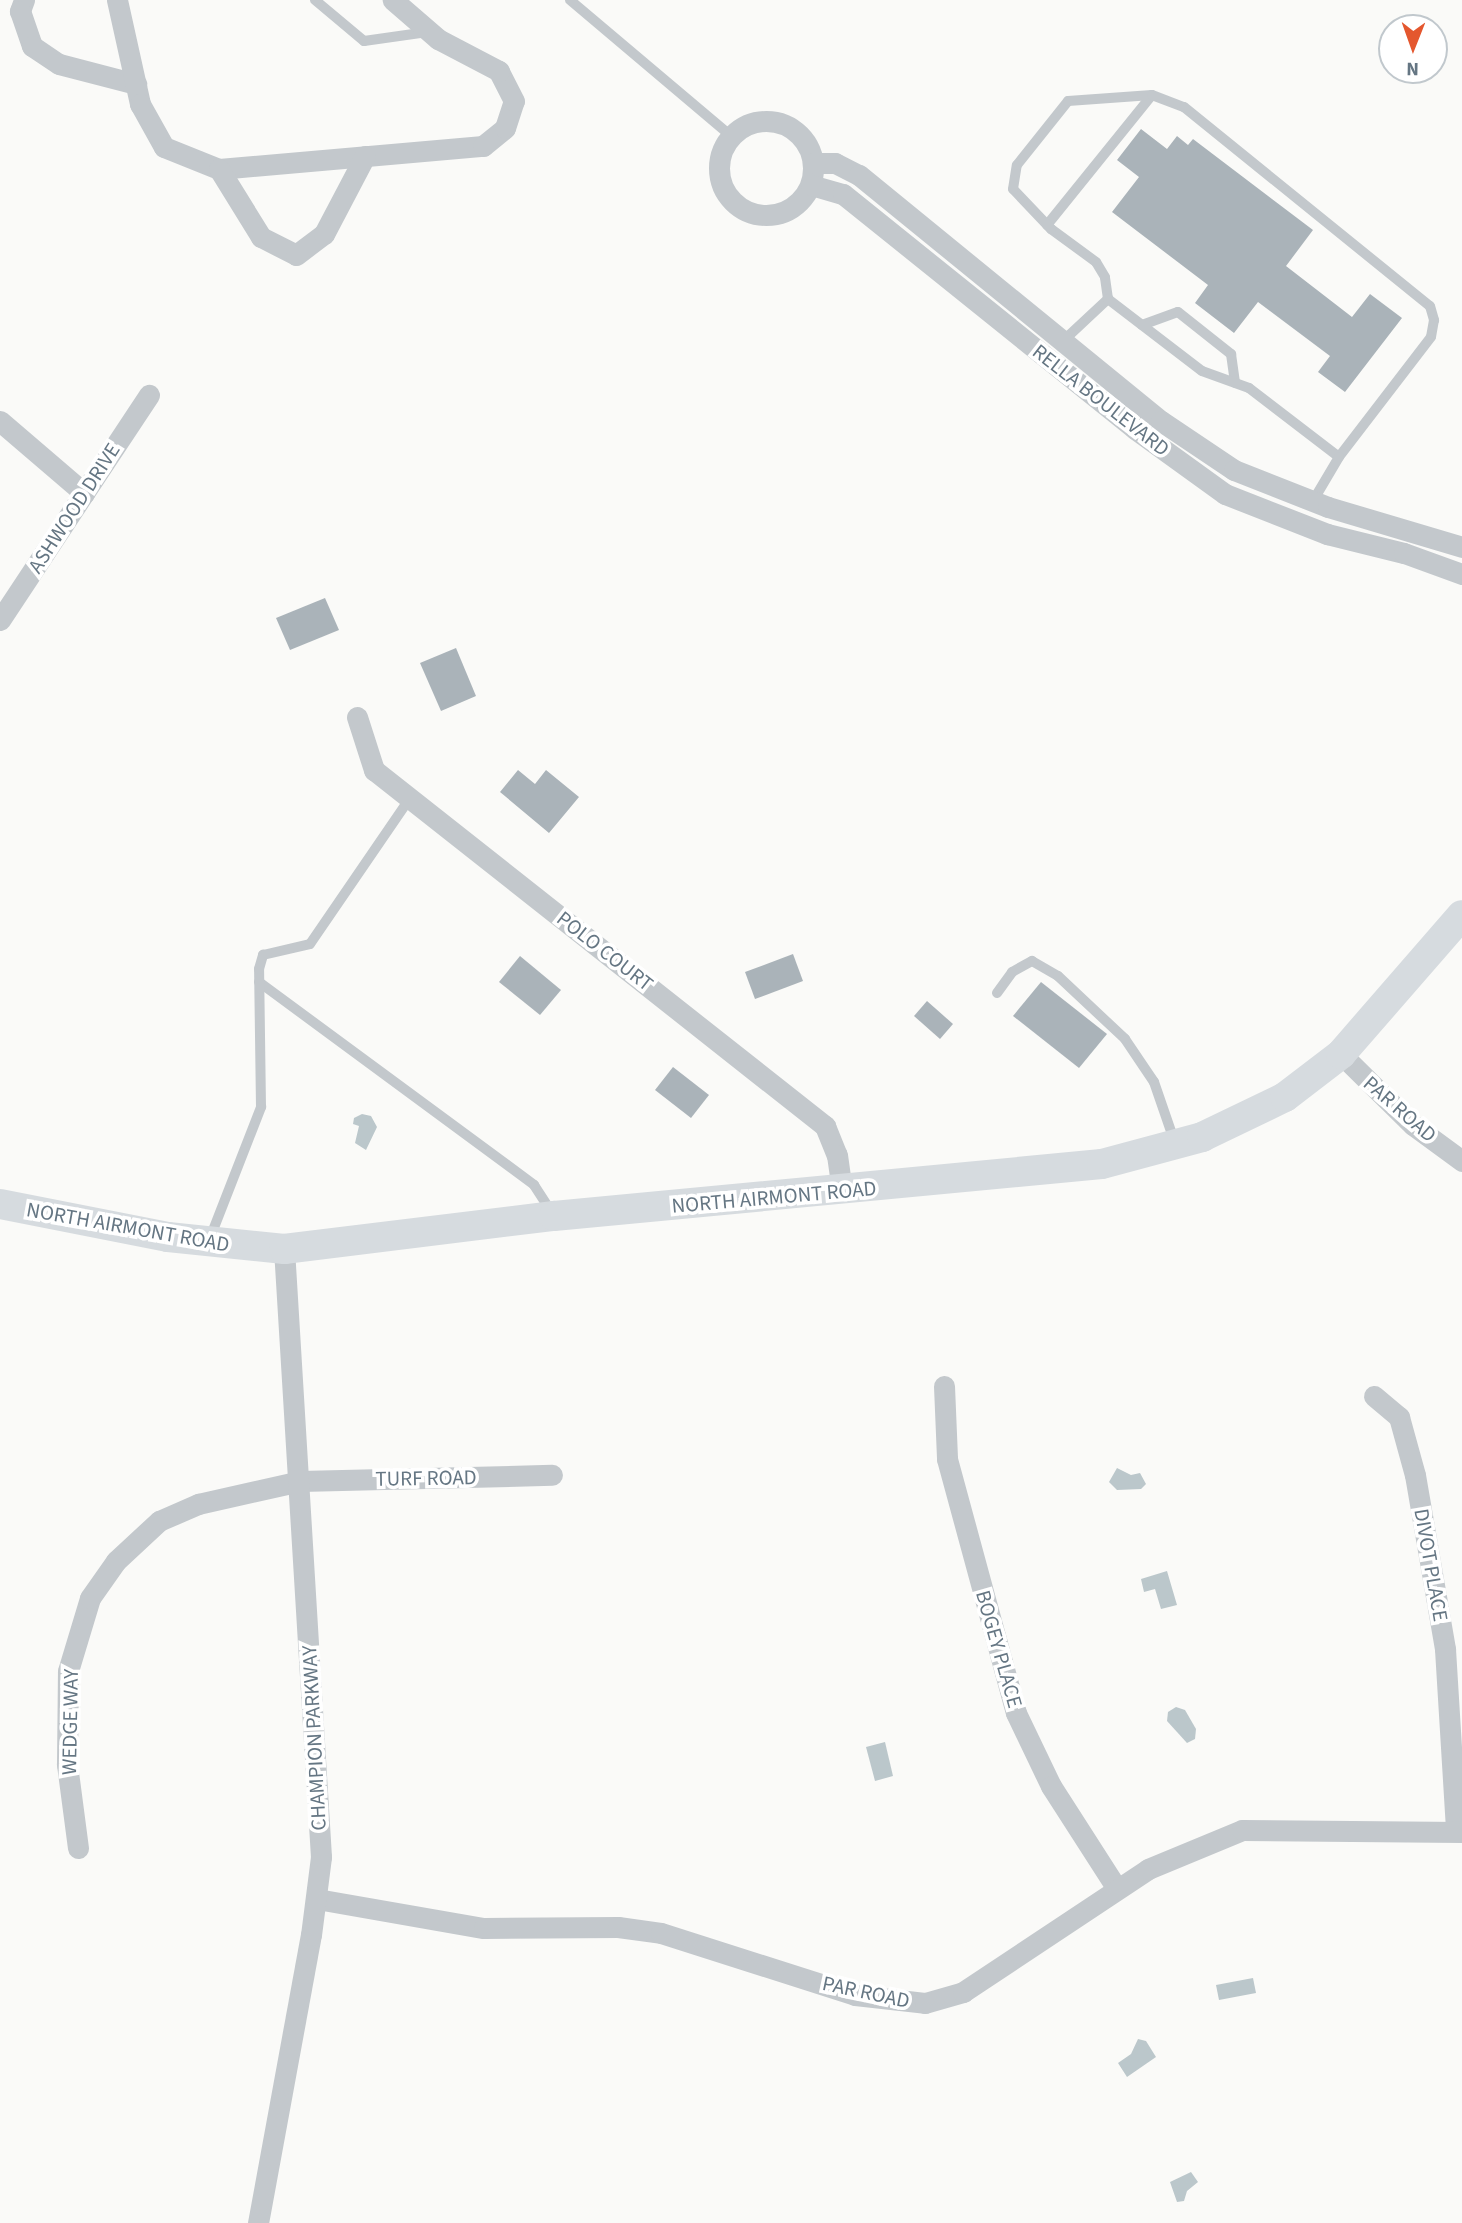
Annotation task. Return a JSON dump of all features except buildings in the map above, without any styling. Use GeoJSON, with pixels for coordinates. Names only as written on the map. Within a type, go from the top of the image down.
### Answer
{"type":"FeatureCollection","features":[{"type":"Feature","properties":{"kind":"street"},"geometry":{"type":"LineString","coordinates":[[24,0],[20,11],[32,46],[59,64],[136,84]]}},
{"type":"Feature","properties":{"kind":"street"},"geometry":{"type":"LineString","coordinates":[[117,0],[140,104],[164,147],[219,169],[482,146],[505,128],[514,101],[499,71],[430,32],[393,0]]}},
{"type":"Feature","properties":{"kind":"street"},"geometry":{"type":"LineString","coordinates":[[771,120],[786,124],[804,140],[814,163],[811,185],[792,208],[777,214],[761,215],[738,207],[723,190],[719,175],[719,159],[731,136],[750,123],[771,120]]}},
{"type":"Feature","properties":{"kind":"street"},"geometry":{"type":"LineString","coordinates":[[219,169],[261,237],[296,255],[324,234],[365,156]]}},
{"type":"Feature","properties":{"kind":"street","name":"RELLA BOULEVARD"},"geometry":{"type":"LineString","coordinates":[[814,163],[835,163],[859,175],[1161,422],[1239,472],[1313,501],[1462,547]]}},
{"type":"Feature","properties":{"kind":"street","name":"RELLA BOULEVARD"},"geometry":{"type":"LineString","coordinates":[[811,185],[843,194],[1225,494],[1327,534],[1404,553],[1462,574]]}},
{"type":"Feature","properties":{"kind":"street"},"geometry":{"type":"LineString","coordinates":[[980,304],[995,286]]}},
{"type":"Feature","properties":{"kind":"street","name":"ASHWOOD DRIVE"},"geometry":{"type":"LineString","coordinates":[[0,620],[149,395]]}},
{"type":"Feature","properties":{"kind":"street"},"geometry":{"type":"LineString","coordinates":[[0,421],[84,492]]}},
{"type":"Feature","properties":{"kind":"street"},"geometry":{"type":"LineString","coordinates":[[1225,494],[1239,472]]}},
{"type":"Feature","properties":{"kind":"street"},"geometry":{"type":"LineString","coordinates":[[1404,553],[1410,531]]}},
{"type":"Feature","properties":{"kind":"street","name":"POLO COURT"},"geometry":{"type":"LineString","coordinates":[[357,717],[373,770],[825,1126],[837,1155],[842,1192]]}},
{"type":"Feature","properties":{"kind":"street","name":"NORTH AIRMONT ROAD"},"geometry":{"type":"LineString","coordinates":[[0,1204],[208,1243],[284,1249],[554,1216],[842,1192],[1102,1164],[1176,1146],[1248,1118],[1285,1097],[1340,1054],[1462,915]]}},
{"type":"Feature","properties":{"kind":"street","name":"PAR ROAD"},"geometry":{"type":"LineString","coordinates":[[1340,1054],[1413,1125],[1462,1161]]}},
{"type":"Feature","properties":{"kind":"street","name":"CHAMPION PARKWAY"},"geometry":{"type":"LineString","coordinates":[[258,2223],[317,1899],[321,1857],[284,1249]]}},
{"type":"Feature","properties":{"kind":"street","name":"BOGEY PLACE"},"geometry":{"type":"LineString","coordinates":[[944,1386],[947,1459],[1016,1713],[1051,1786],[1117,1889]]}},
{"type":"Feature","properties":{"kind":"street","name":"DIVOT PLACE"},"geometry":{"type":"LineString","coordinates":[[1374,1396],[1399,1417],[1415,1475],[1445,1649],[1459,1832]]}},
{"type":"Feature","properties":{"kind":"street","name":"TURF ROAD"},"geometry":{"type":"LineString","coordinates":[[300,1481],[552,1475]]}},
{"type":"Feature","properties":{"kind":"street","name":"WEDGE WAY"},"geometry":{"type":"LineString","coordinates":[[78,1847],[66,1764],[68,1671],[90,1598],[116,1561],[159,1521],[198,1504],[300,1481]]}},
{"type":"Feature","properties":{"kind":"street","name":"PAR ROAD"},"geometry":{"type":"LineString","coordinates":[[317,1899],[484,1928],[618,1927],[661,1933],[855,1995],[925,2003],[963,1992],[1117,1889],[1199,1844],[1242,1830],[1459,1832]]}},
{"type":"Feature","properties":{"kind":"lane"},"geometry":{"type":"LineString","coordinates":[[315,0],[364,41],[430,32]]}},
{"type":"Feature","properties":{"kind":"lane"},"geometry":{"type":"LineString","coordinates":[[570,0],[731,136]]}},
{"type":"Feature","properties":{"kind":"lane"},"geometry":{"type":"LineString","coordinates":[[1047,225],[1152,95]]}},
{"type":"Feature","properties":{"kind":"lane"},"geometry":{"type":"LineString","coordinates":[[1313,501],[1339,457],[1431,337],[1434,320],[1430,306],[1184,107],[1152,95],[1068,102],[1017,165],[1013,189],[1047,225],[1096,262],[1105,277],[1108,299],[1202,371],[1249,388],[1339,457]]}},
{"type":"Feature","properties":{"kind":"lane"},"geometry":{"type":"LineString","coordinates":[[1063,341],[1108,299]]}},
{"type":"Feature","properties":{"kind":"lane"},"geometry":{"type":"LineString","coordinates":[[1142,325],[1178,312],[1231,354],[1235,383]]}},
{"type":"Feature","properties":{"kind":"lane"},"geometry":{"type":"LineString","coordinates":[[208,1243],[261,1107],[259,982],[263,955],[300,950],[320,933],[410,798]]}},
{"type":"Feature","properties":{"kind":"lane"},"geometry":{"type":"LineString","coordinates":[[997,993],[1012,972],[1031,961],[1058,976],[1125,1039],[1154,1082],[1176,1146]]}},
{"type":"Feature","properties":{"kind":"lane"},"geometry":{"type":"LineString","coordinates":[[259,982],[534,1185],[554,1216]]}},
{"type":"Feature","properties":{"kind":"shaded area"},"geometry":{"type":"Polygon","coordinates":[[[362,1114],[371,1116],[377,1127],[366,1150],[355,1143],[359,1126],[353,1124],[354,1118],[362,1114]]]}},
{"type":"Feature","properties":{"kind":"shaded area"},"geometry":{"type":"Polygon","coordinates":[[[1117,1468],[1131,1475],[1140,1473],[1146,1484],[1141,1489],[1117,1490],[1109,1482],[1117,1468]]]}},
{"type":"Feature","properties":{"kind":"shaded area"},"geometry":{"type":"Polygon","coordinates":[[[1167,1571],[1177,1605],[1161,1609],[1155,1589],[1144,1592],[1141,1579],[1167,1571]]]}},
{"type":"Feature","properties":{"kind":"shaded area"},"geometry":{"type":"Polygon","coordinates":[[[1176,1707],[1185,1710],[1196,1729],[1195,1739],[1187,1743],[1167,1721],[1168,1712],[1176,1707]]]}},
{"type":"Feature","properties":{"kind":"shaded area"},"geometry":{"type":"Polygon","coordinates":[[[885,1742],[893,1776],[875,1781],[866,1747],[885,1742]]]}},
{"type":"Feature","properties":{"kind":"shaded area"},"geometry":{"type":"Polygon","coordinates":[[[1253,1978],[1256,1993],[1219,2000],[1216,1985],[1253,1978]]]}},
{"type":"Feature","properties":{"kind":"shaded area"},"geometry":{"type":"Polygon","coordinates":[[[1138,2039],[1146,2041],[1156,2057],[1127,2077],[1118,2063],[1131,2054],[1138,2039]]]}},
{"type":"Feature","properties":{"kind":"shaded area"},"geometry":{"type":"Polygon","coordinates":[[[1191,2172],[1198,2182],[1187,2191],[1184,2201],[1177,2202],[1170,2182],[1191,2172]]]}}]}
